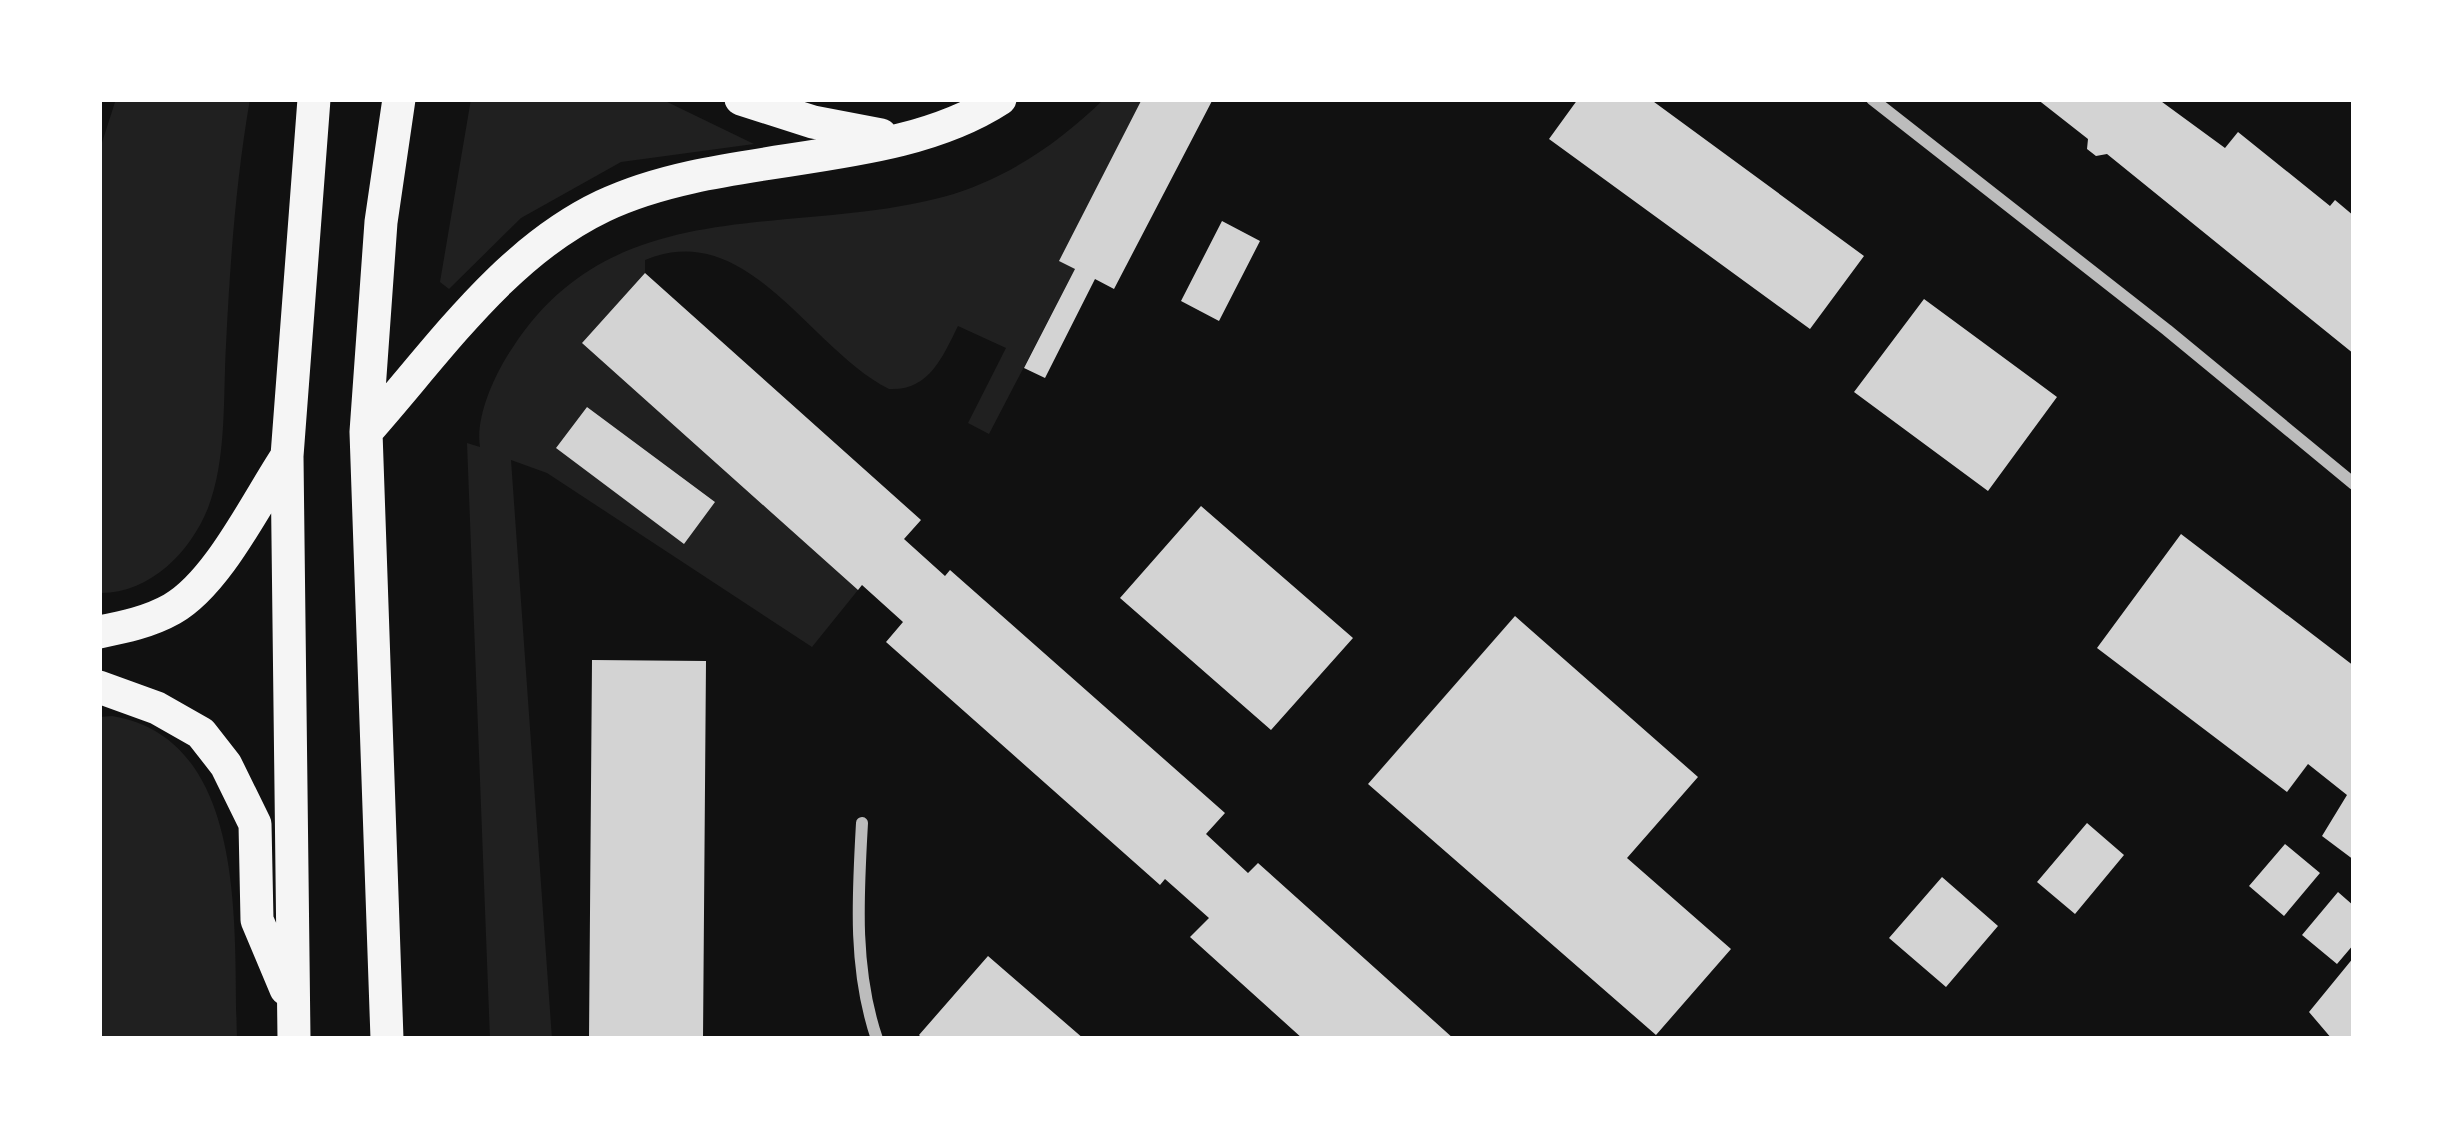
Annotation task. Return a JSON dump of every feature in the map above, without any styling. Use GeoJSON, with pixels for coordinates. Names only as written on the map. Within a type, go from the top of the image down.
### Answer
{"type":"FeatureCollection","features":[{"type":"Feature","properties":{"kind":"highway"},"geometry":{"type":"LineString","coordinates":[[294,1039],[287,456],[314,99]]}},
{"type":"Feature","properties":{"kind":"highway"},"geometry":{"type":"LineString","coordinates":[[387,1039],[366,432],[381,222],[399,99]]}},
{"type":"Feature","properties":{"kind":"highway"},"geometry":{"type":"LineString","coordinates":[[741,99],[814,122],[900,138]]}},
{"type":"Feature","properties":{"kind":"highway"},"geometry":{"type":"LineString","coordinates":[[366,432],[496,285],[558,229],[608,203],[661,186],[948,127],[1000,99]]}},
{"type":"Feature","properties":{"kind":"highway"},"geometry":{"type":"LineString","coordinates":[[99,632],[147,622],[200,587],[287,456]]}},
{"type":"Feature","properties":{"kind":"highway"},"geometry":{"type":"LineString","coordinates":[[99,687],[158,708],[201,733],[226,765],[255,824],[256,920],[292,1002]]}},
{"type":"Feature","properties":{"kind":"street"},"geometry":{"type":"LineString","coordinates":[[1872,99],[2167,330],[2354,484]]}},
{"type":"Feature","properties":{"kind":"street"},"geometry":{"type":"LineString","coordinates":[[862,823],[857,917],[862,972],[877,1039]]}},
{"type":"Feature","properties":{"kind":"shaded area"},"geometry":{"type":"Polygon","coordinates":[[[116,99],[250,99],[234,222],[223,428],[214,489],[200,525],[166,568],[135,586],[99,593],[99,152],[116,99]]]}},
{"type":"Feature","properties":{"kind":"shaded area"},"geometry":{"type":"Polygon","coordinates":[[[471,99],[661,99],[754,144],[621,162],[521,218],[449,289],[440,282],[471,99]]]}},
{"type":"Feature","properties":{"kind":"shaded area"},"geometry":{"type":"Polygon","coordinates":[[[1104,99],[1142,99],[1060,261],[1075,269],[989,434],[968,423],[1006,348],[958,326],[940,361],[924,378],[889,389],[860,370],[776,293],[715,256],[682,252],[645,260],[645,273],[583,342],[858,590],[812,647],[547,473],[511,460],[552,1039],[490,1039],[467,443],[480,447],[488,396],[513,347],[554,297],[602,263],[653,241],[708,228],[884,209],[943,197],[1009,170],[1104,99]],[[587,407],[557,447],[714,502],[587,407]]]}},
{"type":"Feature","properties":{"kind":"shaded area"},"geometry":{"type":"Polygon","coordinates":[[[112,716],[157,732],[190,761],[212,801],[232,897],[237,1039],[99,1039],[99,717],[112,716]]]}},
{"type":"Feature","properties":{"kind":"building"},"geometry":{"type":"Polygon","coordinates":[[[1142,99],[1213,99],[1114,289],[1095,279],[1045,378],[1024,368],[1075,269],[1059,261],[1142,99]]]}},
{"type":"Feature","properties":{"kind":"building"},"geometry":{"type":"Polygon","coordinates":[[[1578,99],[1650,99],[1864,256],[1810,329],[1549,139],[1578,99]]]}},
{"type":"Feature","properties":{"kind":"building"},"geometry":{"type":"Polygon","coordinates":[[[2037,99],[2158,99],[2225,148],[2238,132],[2330,206],[2335,200],[2354,216],[2354,354],[2107,154],[2096,156],[2087,149],[2088,139],[2037,99]]]}},
{"type":"Feature","properties":{"kind":"building"},"geometry":{"type":"Polygon","coordinates":[[[1222,221],[1260,241],[1219,321],[1181,301],[1222,221]]]}},
{"type":"Feature","properties":{"kind":"building"},"geometry":{"type":"Polygon","coordinates":[[[645,273],[921,520],[904,539],[945,576],[950,570],[1225,813],[1206,834],[1248,873],[1258,863],[1454,1039],[1303,1039],[1190,937],[1209,918],[1165,879],[1160,885],[886,642],[903,622],[862,585],[858,590],[582,343],[645,273]]]}},
{"type":"Feature","properties":{"kind":"building"},"geometry":{"type":"Polygon","coordinates":[[[1924,299],[2057,397],[1988,491],[1854,392],[1924,299]]]}},
{"type":"Feature","properties":{"kind":"building"},"geometry":{"type":"Polygon","coordinates":[[[587,407],[715,502],[684,544],[556,448],[587,407]]]}},
{"type":"Feature","properties":{"kind":"building"},"geometry":{"type":"Polygon","coordinates":[[[1201,506],[1353,638],[1271,730],[1120,598],[1201,506]]]}},
{"type":"Feature","properties":{"kind":"building"},"geometry":{"type":"Polygon","coordinates":[[[2181,534],[2354,666],[2354,860],[2322,836],[2347,795],[2308,764],[2287,792],[2097,648],[2181,534]]]}},
{"type":"Feature","properties":{"kind":"building"},"geometry":{"type":"Polygon","coordinates":[[[1515,616],[1698,777],[1627,858],[1731,949],[1656,1035],[1368,784],[1515,616]]]}},
{"type":"Feature","properties":{"kind":"building"},"geometry":{"type":"Polygon","coordinates":[[[592,660],[706,661],[703,1039],[589,1039],[592,660]]]}},
{"type":"Feature","properties":{"kind":"building"},"geometry":{"type":"Polygon","coordinates":[[[2087,823],[2124,855],[2075,914],[2037,882],[2087,823]]]}},
{"type":"Feature","properties":{"kind":"building"},"geometry":{"type":"Polygon","coordinates":[[[2285,844],[2320,873],[2284,916],[2249,886],[2285,844]]]}},
{"type":"Feature","properties":{"kind":"building"},"geometry":{"type":"Polygon","coordinates":[[[1942,877],[1998,926],[1946,987],[1889,938],[1942,877]]]}},
{"type":"Feature","properties":{"kind":"building"},"geometry":{"type":"Polygon","coordinates":[[[2338,892],[2354,906],[2354,944],[2337,964],[2302,935],[2338,892]]]}},
{"type":"Feature","properties":{"kind":"building"},"geometry":{"type":"Polygon","coordinates":[[[988,956],[1084,1039],[923,1039],[919,1035],[988,956]]]}},
{"type":"Feature","properties":{"kind":"building"},"geometry":{"type":"Polygon","coordinates":[[[2354,957],[2354,1039],[2332,1039],[2309,1012],[2354,957]]]}}]}
